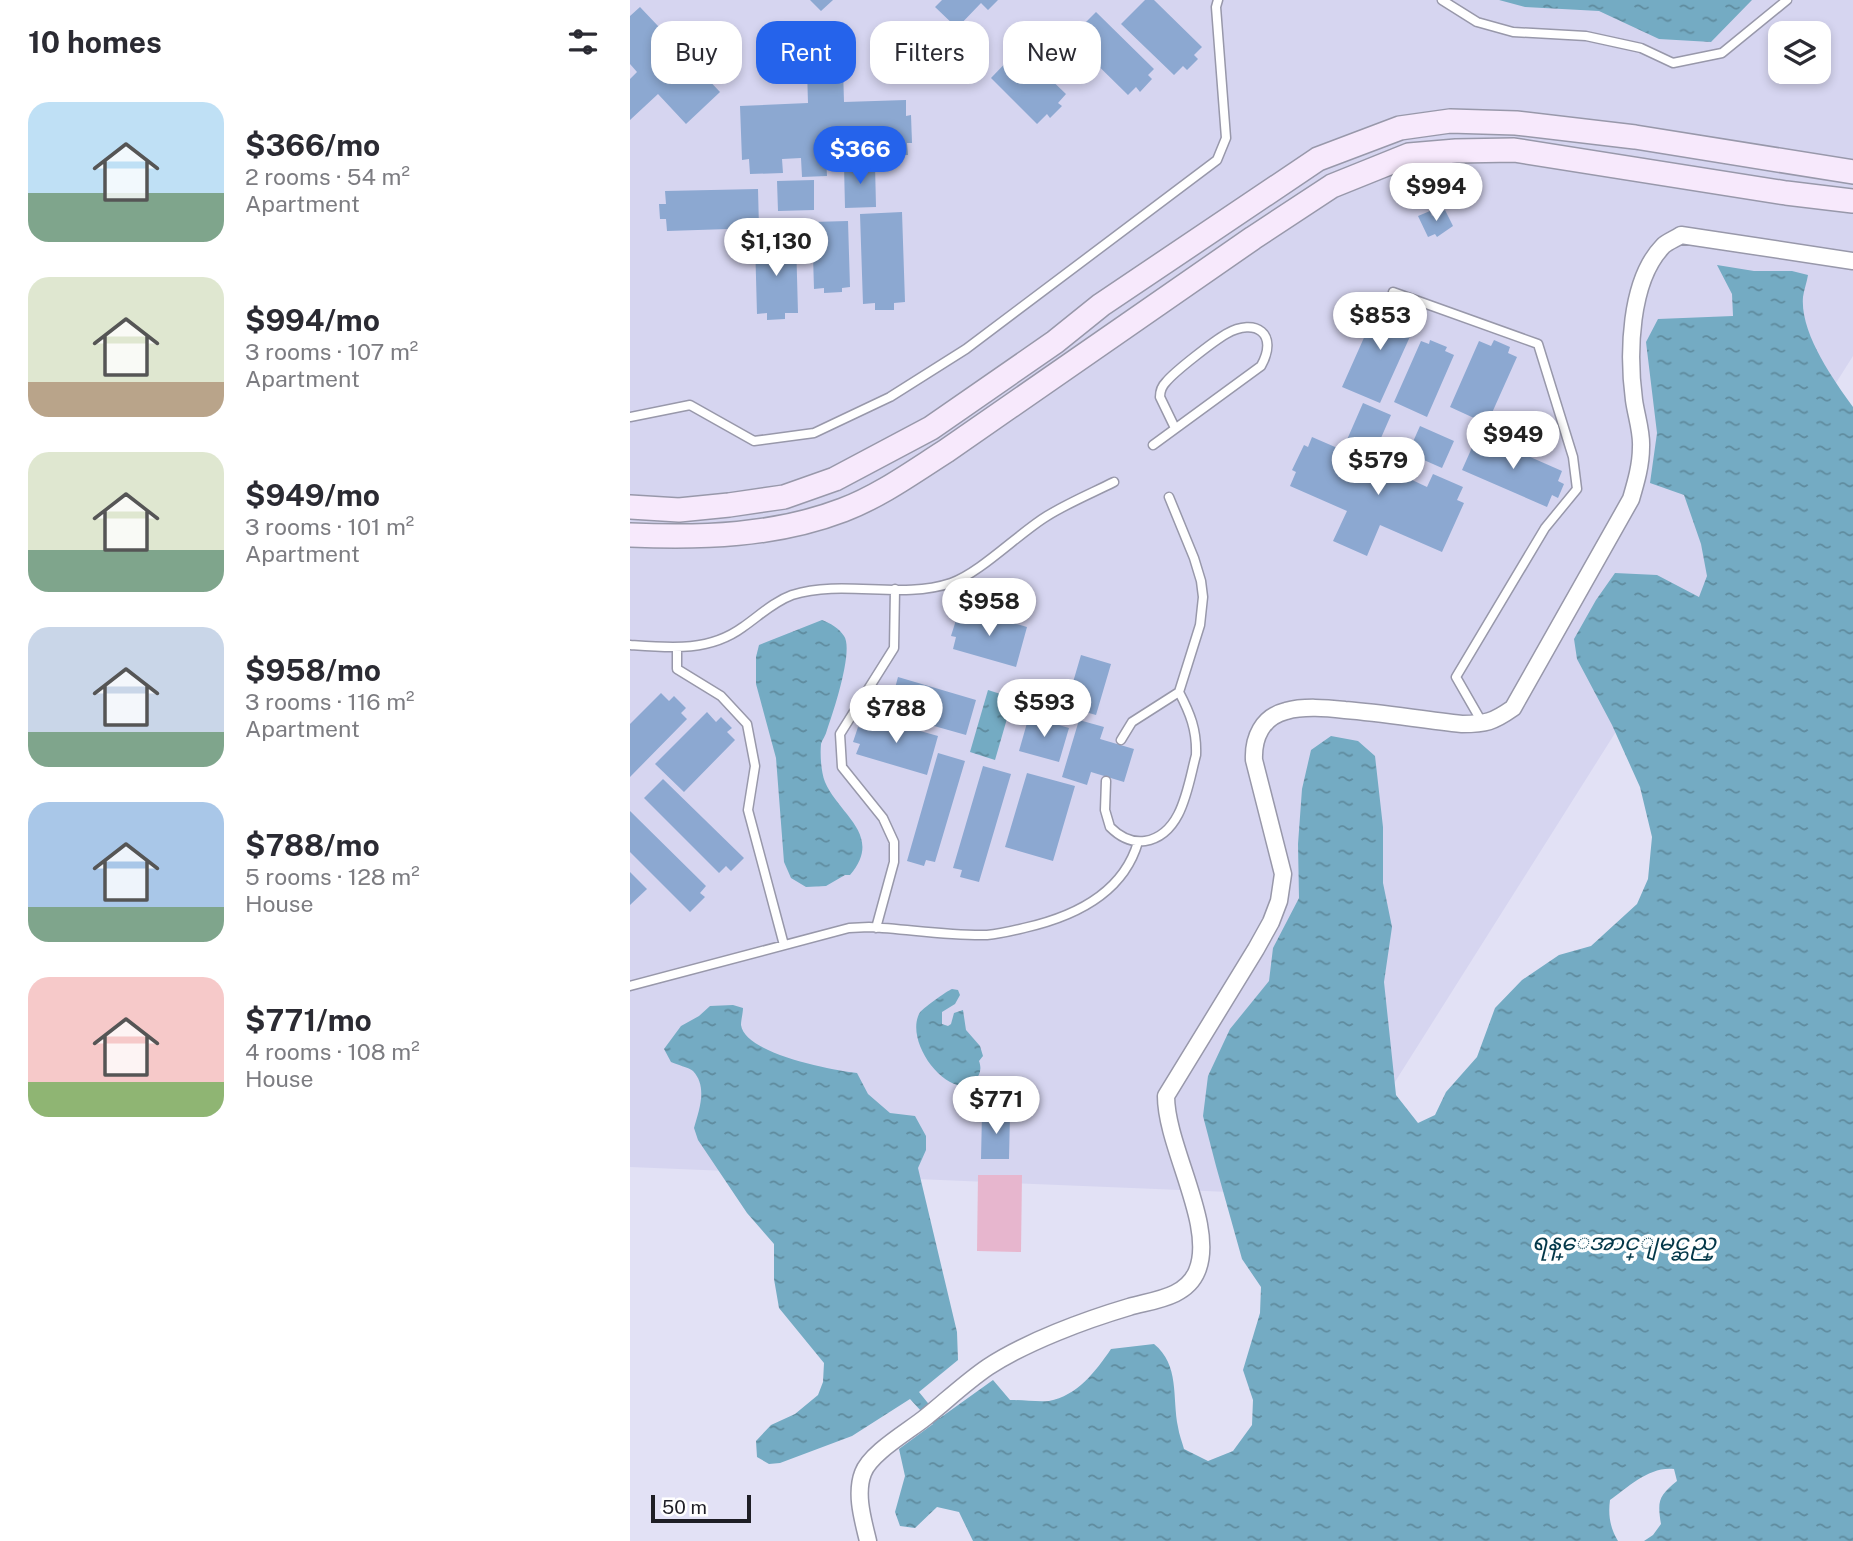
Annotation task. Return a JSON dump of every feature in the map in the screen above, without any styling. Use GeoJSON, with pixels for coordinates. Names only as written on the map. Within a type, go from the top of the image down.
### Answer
{"type":"FeatureCollection","features":[{"type":"Feature","properties":{"kind":"main road"},"geometry":{"type":"LineString","coordinates":[[630,507],[680,510],[729,505],[784,497],[835,479],[931,428],[1055,342],[1101,305],[1318,159],[1400,128],[1450,121],[1516,123],[1635,138],[1853,172]]}},
{"type":"Feature","properties":{"kind":"main road"},"geometry":{"type":"LineString","coordinates":[[630,535],[733,535],[789,526],[844,510],[896,484],[1332,186],[1409,155],[1514,150],[1853,201]]}},
{"type":"Feature","properties":{"kind":"street"},"geometry":{"type":"LineString","coordinates":[[868,1541],[861,1515],[860,1492],[862,1473],[877,1454],[988,1367],[1059,1332],[1128,1307],[1172,1295],[1188,1284],[1197,1272],[1201,1254],[1195,1205],[1168,1125],[1166,1096],[1256,949],[1279,901],[1283,874],[1254,760],[1253,743],[1259,729],[1270,718],[1285,711],[1317,708],[1483,724],[1495,721],[1513,708],[1631,499],[1642,444],[1634,398],[1632,343],[1636,296],[1650,265],[1663,245],[1681,236],[1853,261]]}},
{"type":"Feature","properties":{"kind":"lane"},"geometry":{"type":"LineString","coordinates":[[630,417],[690,405],[754,441],[814,433],[890,397],[966,349],[1217,160],[1226,138],[1216,7],[1218,0]]}},
{"type":"Feature","properties":{"kind":"lane"},"geometry":{"type":"LineString","coordinates":[[1442,0],[1477,22],[1513,32],[1586,36],[1641,48],[1673,63],[1722,53],[1787,0]]}},
{"type":"Feature","properties":{"kind":"lane"},"geometry":{"type":"LineString","coordinates":[[1393,292],[1538,344],[1573,457],[1577,489],[1545,528],[1456,677],[1483,724]]}},
{"type":"Feature","properties":{"kind":"lane"},"geometry":{"type":"LineString","coordinates":[[1153,445],[1261,366],[1269,346],[1267,337],[1261,331],[1246,327],[1226,334],[1164,383],[1160,397],[1175,428]]}},
{"type":"Feature","properties":{"kind":"lane"},"geometry":{"type":"LineString","coordinates":[[630,645],[704,646],[741,629],[778,602],[792,596],[844,588],[919,589],[953,582],[1048,516],[1114,482]]}},
{"type":"Feature","properties":{"kind":"lane"},"geometry":{"type":"LineString","coordinates":[[1121,740],[1132,722],[1178,692],[1200,625],[1203,597],[1194,558],[1169,497]]}},
{"type":"Feature","properties":{"kind":"lane"},"geometry":{"type":"LineString","coordinates":[[876,928],[894,862],[894,842],[883,818],[842,767],[840,734],[894,648],[895,589]]}},
{"type":"Feature","properties":{"kind":"lane"},"geometry":{"type":"LineString","coordinates":[[677,647],[677,669],[721,696],[747,724],[755,766],[748,810],[784,945]]}},
{"type":"Feature","properties":{"kind":"lane"},"geometry":{"type":"LineString","coordinates":[[1106,781],[1105,810],[1110,827],[1126,839],[1138,842],[1153,840],[1164,833],[1176,819],[1196,755],[1196,728],[1178,692]]}},
{"type":"Feature","properties":{"kind":"lane"},"geometry":{"type":"LineString","coordinates":[[630,986],[831,931],[876,928],[988,935],[1041,924],[1072,913],[1097,900],[1111,888],[1133,859],[1138,842]]}},
{"type":"Feature","properties":{"kind":"shaded area"},"geometry":{"type":"Polygon","coordinates":[[[630,0],[1853,0],[1853,356],[1323,1196],[630,1167],[630,0]]]}},
{"type":"Feature","properties":{"kind":"shaded area"},"geometry":{"type":"Polygon","coordinates":[[[978,1175],[1022,1175],[1021,1252],[977,1251],[978,1175]]]}},
{"type":"Feature","properties":{"kind":"water"},"geometry":{"type":"Polygon","coordinates":[[[1499,0],[1752,0],[1711,42],[1659,39],[1599,11],[1525,7],[1499,0]]]}},
{"type":"Feature","properties":{"kind":"water","name":"ရန္ေအာင္ျမင္ဆည္"},"geometry":{"type":"Polygon","coordinates":[[[1717,265],[1754,271],[1792,271],[1808,275],[1803,311],[1812,340],[1853,407],[1853,1541],[1644,1541],[1653,1535],[1661,1524],[1661,1499],[1677,1481],[1674,1469],[1665,1469],[1640,1478],[1610,1500],[1610,1521],[1618,1541],[973,1541],[959,1512],[937,1507],[915,1528],[900,1526],[895,1512],[905,1476],[899,1449],[933,1424],[910,1399],[852,1436],[780,1463],[769,1464],[757,1457],[756,1441],[771,1425],[795,1414],[818,1395],[823,1382],[824,1363],[779,1308],[774,1279],[774,1244],[747,1213],[698,1140],[694,1128],[701,1099],[698,1077],[693,1071],[671,1062],[664,1049],[681,1026],[710,1006],[733,1005],[743,1008],[741,1025],[746,1035],[757,1044],[792,1059],[857,1073],[868,1094],[890,1113],[915,1116],[926,1136],[926,1150],[918,1168],[957,1332],[958,1360],[919,1392],[940,1418],[993,1380],[1010,1400],[1049,1401],[1059,1398],[1085,1381],[1111,1349],[1154,1344],[1168,1362],[1174,1382],[1176,1416],[1184,1449],[1208,1461],[1233,1451],[1252,1425],[1253,1400],[1243,1370],[1260,1313],[1261,1287],[1242,1259],[1203,1116],[1208,1076],[1230,1029],[1269,981],[1273,948],[1299,898],[1298,844],[1302,789],[1311,750],[1331,736],[1358,741],[1375,756],[1383,827],[1383,883],[1392,927],[1384,982],[1396,1095],[1418,1123],[1435,1115],[1446,1092],[1477,1057],[1495,1008],[1522,980],[1559,955],[1591,946],[1637,904],[1648,879],[1652,837],[1640,787],[1612,725],[1577,659],[1574,639],[1615,573],[1657,575],[1699,597],[1707,576],[1701,544],[1684,495],[1650,483],[1657,433],[1646,342],[1658,319],[1733,316],[1732,294],[1717,265]]]}},
{"type":"Feature","properties":{"kind":"water"},"geometry":{"type":"Polygon","coordinates":[[[822,620],[840,631],[846,643],[845,667],[834,710],[821,744],[823,773],[831,794],[856,826],[862,848],[859,861],[850,875],[826,886],[806,887],[791,878],[784,862],[776,758],[756,684],[756,657],[759,645],[822,620]]]}},
{"type":"Feature","properties":{"kind":"water"},"geometry":{"type":"Polygon","coordinates":[[[988,690],[1013,698],[995,760],[970,752],[988,690]]]}},
{"type":"Feature","properties":{"kind":"water"},"geometry":{"type":"Polygon","coordinates":[[[952,989],[958,990],[960,995],[955,1004],[942,1012],[942,1024],[951,1024],[954,1013],[963,1010],[966,1030],[980,1046],[983,1056],[979,1061],[977,1078],[962,1086],[952,1083],[934,1068],[920,1047],[917,1035],[919,1014],[934,1000],[952,989]]]}},
{"type":"Feature","properties":{"kind":"building"},"geometry":{"type":"Polygon","coordinates":[[[810,0],[833,0],[821,11],[810,0]]]}},
{"type":"Feature","properties":{"kind":"building"},"geometry":{"type":"Polygon","coordinates":[[[942,0],[998,0],[988,10],[981,3],[964,21],[950,21],[935,7],[942,0]]]}},
{"type":"Feature","properties":{"kind":"building"},"geometry":{"type":"Polygon","coordinates":[[[1145,0],[1154,0],[1202,47],[1194,55],[1198,59],[1187,70],[1183,66],[1174,75],[1121,24],[1145,0]]]}},
{"type":"Feature","properties":{"kind":"building"},"geometry":{"type":"Polygon","coordinates":[[[640,7],[653,21],[651,21],[651,84],[712,84],[720,92],[686,124],[658,94],[630,120],[630,79],[637,72],[630,64],[630,16],[640,7]]]}},
{"type":"Feature","properties":{"kind":"building"},"geometry":{"type":"Polygon","coordinates":[[[1096,12],[1154,69],[1148,75],[1152,79],[1140,92],[1136,87],[1128,95],[1101,68],[1101,21],[1087,21],[1096,12]]]}},
{"type":"Feature","properties":{"kind":"building"},"geometry":{"type":"Polygon","coordinates":[[[1003,66],[1003,84],[1056,84],[1066,94],[1058,103],[1062,106],[1050,118],[1047,114],[1037,124],[991,78],[1003,66]]]}},
{"type":"Feature","properties":{"kind":"building"},"geometry":{"type":"Polygon","coordinates":[[[807,84],[843,84],[844,102],[906,100],[906,116],[911,115],[912,143],[907,143],[908,155],[826,157],[827,176],[802,177],[801,158],[782,159],[783,173],[750,174],[749,159],[742,160],[740,106],[808,103],[807,84]]]}},
{"type":"Feature","properties":{"kind":"building"},"geometry":{"type":"Polygon","coordinates":[[[875,164],[876,207],[845,208],[844,165],[875,164]]]}},
{"type":"Feature","properties":{"kind":"building"},"geometry":{"type":"Polygon","coordinates":[[[814,180],[814,210],[778,211],[777,181],[814,180]]]}},
{"type":"Feature","properties":{"kind":"building"},"geometry":{"type":"Polygon","coordinates":[[[758,189],[759,228],[667,231],[666,219],[660,219],[659,204],[666,204],[665,191],[758,189]]]}},
{"type":"Feature","properties":{"kind":"building"},"geometry":{"type":"Polygon","coordinates":[[[1445,210],[1453,226],[1437,237],[1435,234],[1428,237],[1418,216],[1430,211],[1432,216],[1445,210]]]}},
{"type":"Feature","properties":{"kind":"building"},"geometry":{"type":"Polygon","coordinates":[[[902,212],[905,302],[894,303],[894,310],[875,310],[875,303],[863,304],[860,214],[902,212]]]}},
{"type":"Feature","properties":{"kind":"building"},"geometry":{"type":"Polygon","coordinates":[[[848,221],[850,287],[842,288],[842,292],[824,293],[824,288],[814,289],[812,222],[848,221]]]}},
{"type":"Feature","properties":{"kind":"building"},"geometry":{"type":"Polygon","coordinates":[[[796,240],[798,313],[785,313],[785,319],[767,320],[767,313],[757,314],[755,241],[796,240]]]}},
{"type":"Feature","properties":{"kind":"building"},"geometry":{"type":"Polygon","coordinates":[[[1392,303],[1409,310],[1406,316],[1417,321],[1380,403],[1342,387],[1379,304],[1389,309],[1392,303]]]}},
{"type":"Feature","properties":{"kind":"building"},"geometry":{"type":"Polygon","coordinates":[[[1430,340],[1447,347],[1445,351],[1454,355],[1427,417],[1394,402],[1421,341],[1429,344],[1430,340]]]}},
{"type":"Feature","properties":{"kind":"building"},"geometry":{"type":"Polygon","coordinates":[[[1494,340],[1510,347],[1508,353],[1517,357],[1487,424],[1450,407],[1479,341],[1491,346],[1494,340]]]}},
{"type":"Feature","properties":{"kind":"building"},"geometry":{"type":"Polygon","coordinates":[[[1363,403],[1391,415],[1374,454],[1346,442],[1363,403]]]}},
{"type":"Feature","properties":{"kind":"building"},"geometry":{"type":"Polygon","coordinates":[[[1420,426],[1454,441],[1442,468],[1408,453],[1420,426]]]}},
{"type":"Feature","properties":{"kind":"building"},"geometry":{"type":"Polygon","coordinates":[[[1478,434],[1562,471],[1558,481],[1564,484],[1558,498],[1552,495],[1547,507],[1462,470],[1478,434]]]}},
{"type":"Feature","properties":{"kind":"building"},"geometry":{"type":"Polygon","coordinates":[[[1312,437],[1386,469],[1394,452],[1417,462],[1410,479],[1427,487],[1433,474],[1463,487],[1457,500],[1464,503],[1442,552],[1380,525],[1367,556],[1333,541],[1347,511],[1290,486],[1296,472],[1292,470],[1304,445],[1308,447],[1312,437]]]}},
{"type":"Feature","properties":{"kind":"building"},"geometry":{"type":"Polygon","coordinates":[[[965,609],[1027,627],[1016,667],[953,649],[956,637],[951,636],[956,620],[961,622],[965,609]]]}},
{"type":"Feature","properties":{"kind":"building"},"geometry":{"type":"Polygon","coordinates":[[[1081,655],[1111,664],[1096,715],[1057,704],[1062,686],[1071,689],[1081,655]]]}},
{"type":"Feature","properties":{"kind":"building"},"geometry":{"type":"Polygon","coordinates":[[[898,677],[976,700],[966,735],[888,713],[891,704],[884,702],[889,686],[895,688],[898,677]]]}},
{"type":"Feature","properties":{"kind":"building"},"geometry":{"type":"Polygon","coordinates":[[[661,693],[669,701],[674,696],[686,708],[681,713],[687,719],[630,777],[630,724],[661,693]]]}},
{"type":"Feature","properties":{"kind":"building"},"geometry":{"type":"Polygon","coordinates":[[[707,712],[716,722],[721,717],[732,728],[727,732],[735,740],[684,792],[655,764],[707,712]]]}},
{"type":"Feature","properties":{"kind":"building"},"geometry":{"type":"Polygon","coordinates":[[[867,716],[938,736],[927,775],[856,754],[860,744],[853,742],[858,727],[864,729],[867,716]]]}},
{"type":"Feature","properties":{"kind":"building"},"geometry":{"type":"Polygon","coordinates":[[[1029,716],[1069,728],[1059,762],[1019,751],[1029,716]]]}},
{"type":"Feature","properties":{"kind":"building"},"geometry":{"type":"Polygon","coordinates":[[[1079,720],[1104,727],[1100,739],[1134,749],[1124,782],[1091,772],[1087,785],[1062,777],[1079,720]]]}},
{"type":"Feature","properties":{"kind":"building"},"geometry":{"type":"Polygon","coordinates":[[[938,753],[965,761],[935,862],[926,860],[924,866],[907,861],[938,753]]]}},
{"type":"Feature","properties":{"kind":"building"},"geometry":{"type":"Polygon","coordinates":[[[983,766],[1011,774],[979,882],[960,877],[962,870],[953,868],[983,766]]]}},
{"type":"Feature","properties":{"kind":"building"},"geometry":{"type":"Polygon","coordinates":[[[1027,773],[1075,786],[1053,861],[1005,847],[1027,773]]]}},
{"type":"Feature","properties":{"kind":"building"},"geometry":{"type":"Polygon","coordinates":[[[663,779],[744,858],[731,871],[726,866],[719,873],[644,798],[663,779]]]}},
{"type":"Feature","properties":{"kind":"building"},"geometry":{"type":"Polygon","coordinates":[[[630,811],[706,886],[700,893],[705,897],[690,912],[630,852],[630,811]]]}},
{"type":"Feature","properties":{"kind":"building"},"geometry":{"type":"Polygon","coordinates":[[[630,872],[647,889],[630,905],[630,872]]]}},
{"type":"Feature","properties":{"kind":"building"},"geometry":{"type":"Polygon","coordinates":[[[982,1114],[1010,1114],[1009,1159],[981,1159],[982,1114]]]}}]}
